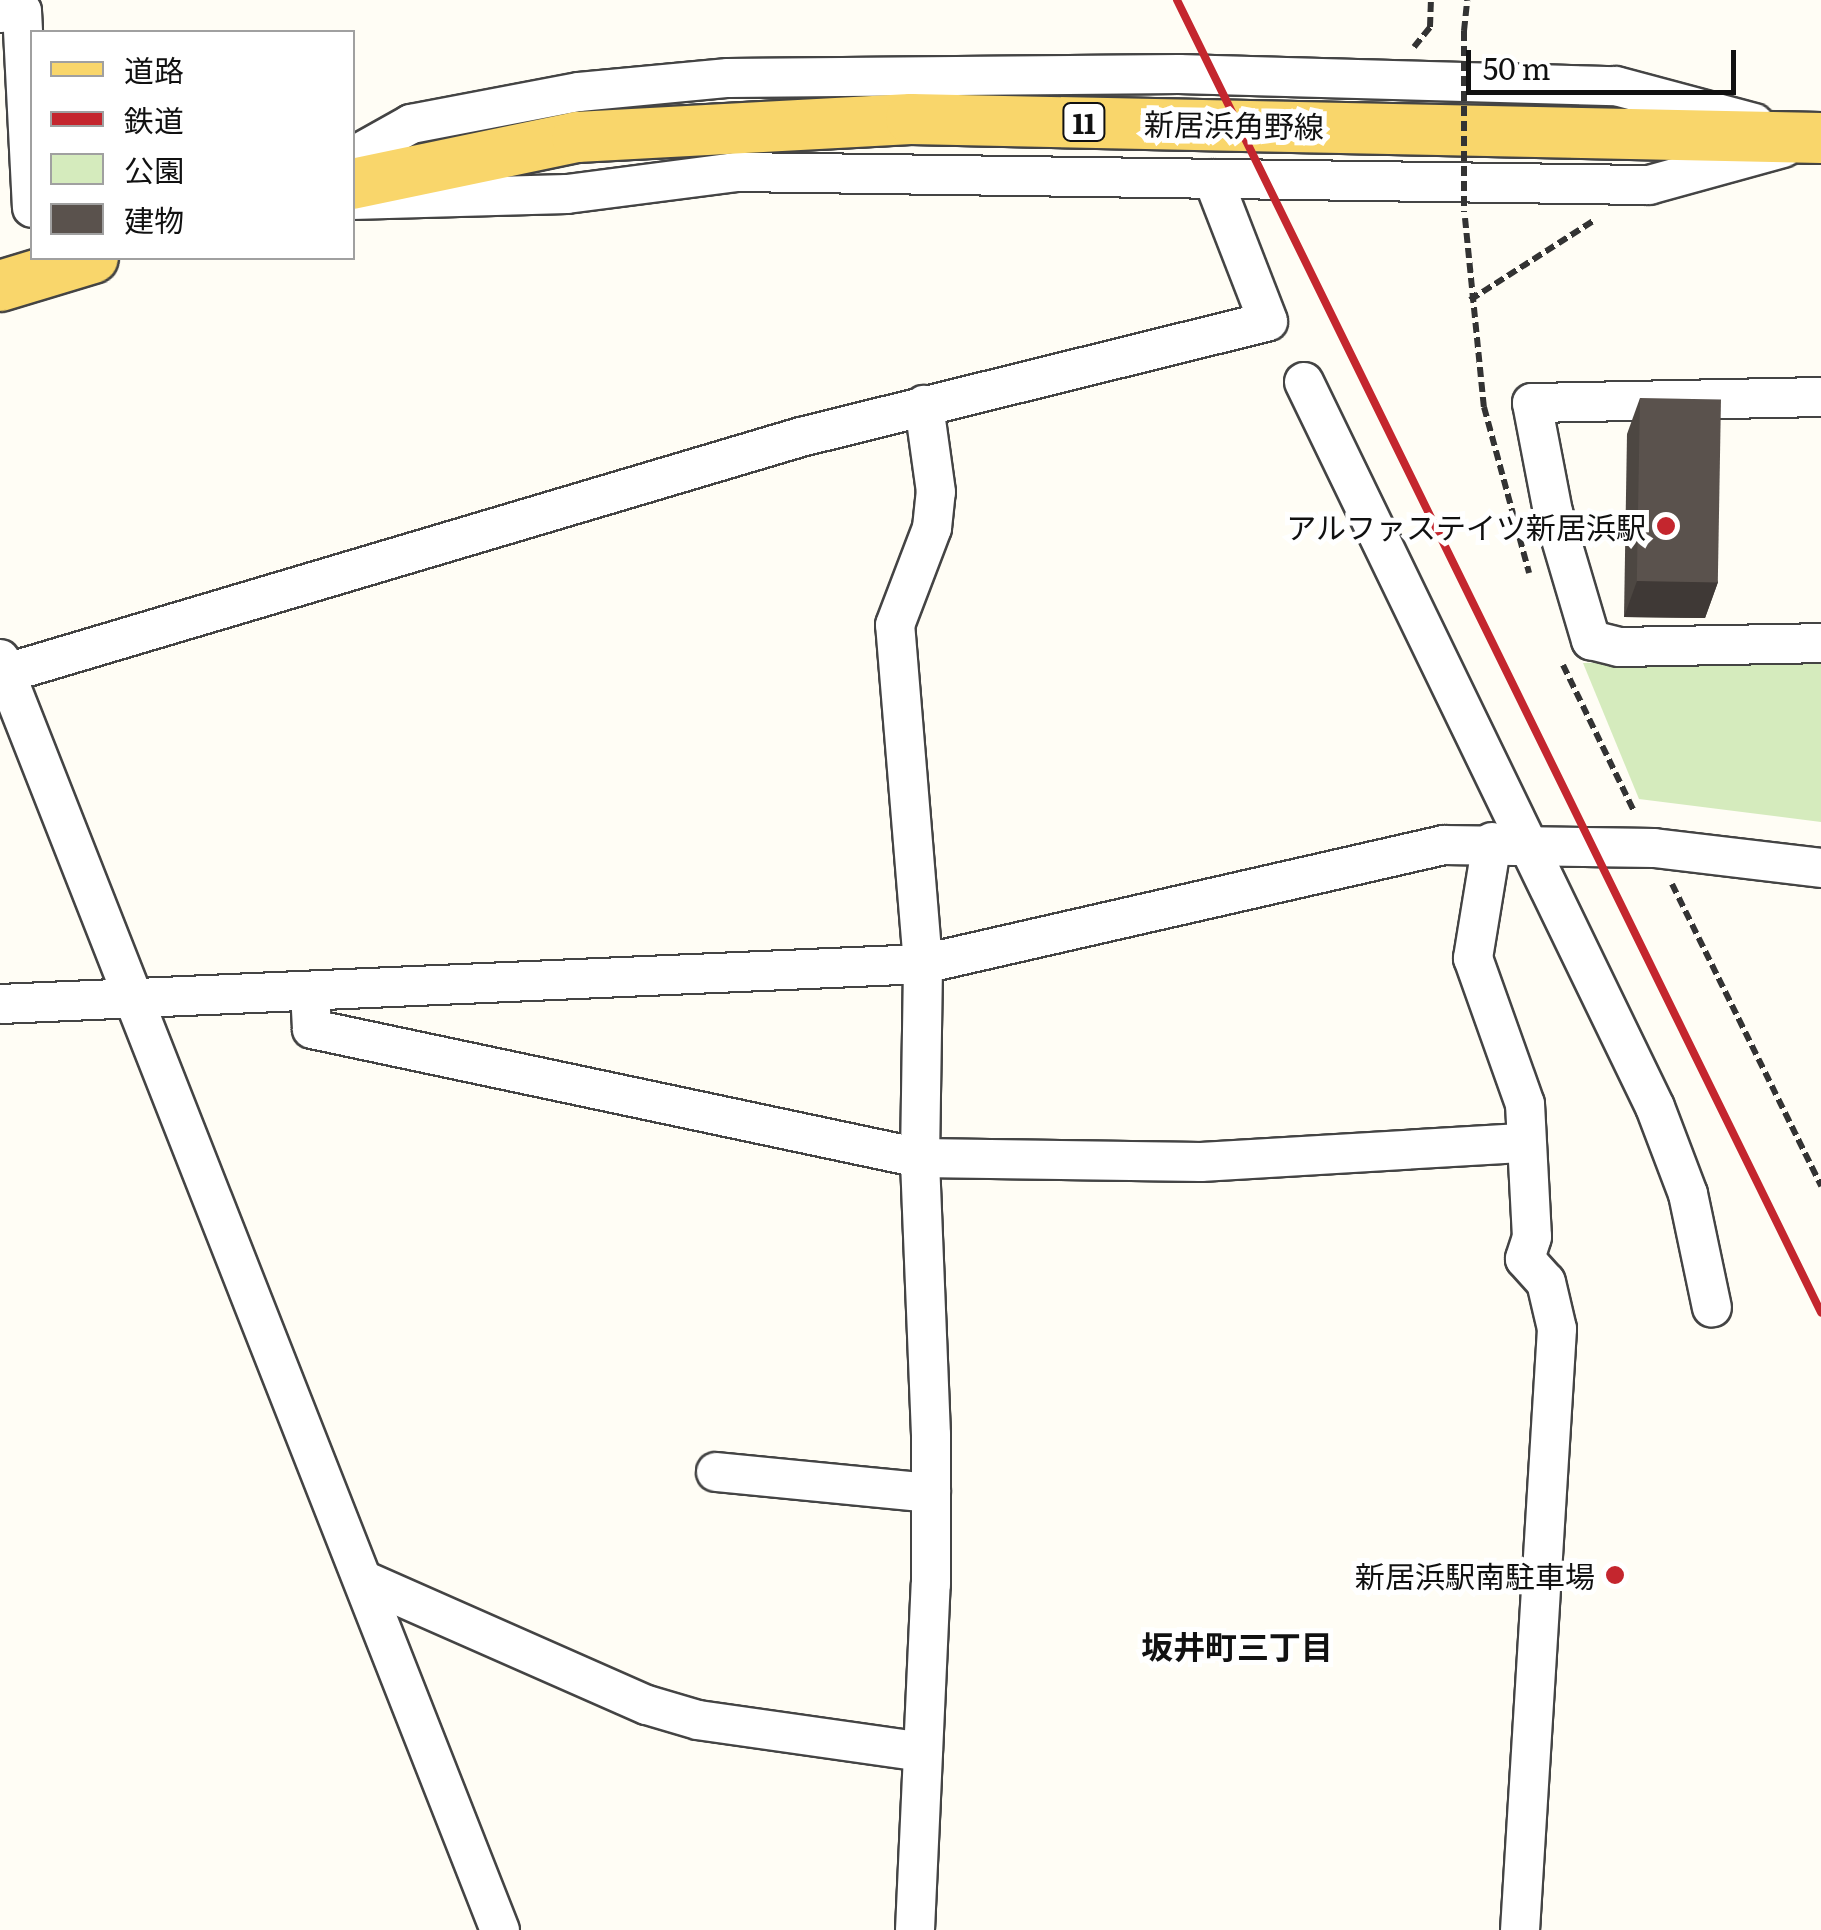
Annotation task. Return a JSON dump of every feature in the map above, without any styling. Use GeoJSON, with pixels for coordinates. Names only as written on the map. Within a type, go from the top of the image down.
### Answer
{"type":"FeatureCollection","features":[{"type":"Feature","properties":{"kind":"main road","name":"新居浜角野線"},"geometry":{"type":"LineString","coordinates":[[355,183],[577,137],[911,119],[1818,139]]}},
{"type":"Feature","properties":{"kind":"main road"},"geometry":{"type":"LineString","coordinates":[[24,273],[84,260]]}},
{"type":"Feature","properties":{"kind":"street"},"geometry":{"type":"LineString","coordinates":[[0,12],[22,11],[30,169]]}},
{"type":"Feature","properties":{"kind":"street"},"geometry":{"type":"LineString","coordinates":[[355,155],[412,124],[579,92],[728,78],[935,75],[1179,74],[1616,86],[1818,139]]}},
{"type":"Feature","properties":{"kind":"street"},"geometry":{"type":"LineString","coordinates":[[355,200],[567,194],[736,172],[1649,185],[1818,139]]}},
{"type":"Feature","properties":{"kind":"street"},"geometry":{"type":"LineString","coordinates":[[500,1930],[2,669],[570,502],[924,405],[1268,321],[1213,180]]}},
{"type":"Feature","properties":{"kind":"street"},"geometry":{"type":"LineString","coordinates":[[1304,382],[1508,842],[1656,1107],[1688,1194],[1712,1308]]}},
{"type":"Feature","properties":{"kind":"street"},"geometry":{"type":"LineString","coordinates":[[1821,397],[1532,403],[1553,512],[1591,640],[1618,646],[1821,643]]}},
{"type":"Feature","properties":{"kind":"street"},"geometry":{"type":"LineString","coordinates":[[915,1930],[931,1493],[920,1158],[923,964],[895,625],[932,528],[936,492],[924,405]]}},
{"type":"Feature","properties":{"kind":"street"},"geometry":{"type":"LineString","coordinates":[[1508,842],[1474,958],[1516,1068],[1532,1237],[1525,1259],[1546,1282],[1557,1329],[1520,1930]]}},
{"type":"Feature","properties":{"kind":"street"},"geometry":{"type":"LineString","coordinates":[[0,1004],[923,964],[1444,844],[1508,842],[1654,848],[1821,868]]}},
{"type":"Feature","properties":{"kind":"street"},"geometry":{"type":"LineString","coordinates":[[310,990],[312,1030],[920,1158],[1200,1162],[1525,1143]]}},
{"type":"Feature","properties":{"kind":"street"},"geometry":{"type":"LineString","coordinates":[[716,1472],[931,1493]]}},
{"type":"Feature","properties":{"kind":"street"},"geometry":{"type":"LineString","coordinates":[[363,1580],[647,1705],[698,1720],[923,1752]]}},
{"type":"Feature","properties":{"kind":"path"},"geometry":{"type":"LineString","coordinates":[[1464,212],[1467,0]]}},
{"type":"Feature","properties":{"kind":"path"},"geometry":{"type":"LineString","coordinates":[[1470,300],[1649,185]]}},
{"type":"Feature","properties":{"kind":"path"},"geometry":{"type":"LineString","coordinates":[[1677,894],[1821,1186]]}},
{"type":"Feature","properties":{"kind":"green space"},"geometry":{"type":"Polygon","coordinates":[[[1821,658],[1821,822],[1639,799],[1583,663],[1821,658]]]}},
{"type":"Feature","properties":{"kind":"building","name":"アルファステイツ新居浜駅"},"geometry":{"type":"Polygon","coordinates":[[[1640,398],[1721,399],[1718,582],[1637,581],[1640,398]]]}},
{"type":"Feature","properties":{"kind":"railway"},"geometry":{"type":"LineString","coordinates":[[1177,0],[1821,1312]]}},
{"type":"Feature","properties":{"kind":"place","name":"アルファステイツ新居浜駅"},"geometry":{"type":"Point","coordinates":[1666,526]}},
{"type":"Feature","properties":{"kind":"place","name":"新居浜駅南駐車場"},"geometry":{"type":"Point","coordinates":[1615,1575]}},
{"type":"Feature","properties":{"kind":"district","name":"坂井町三丁目"},"geometry":{"type":"Point","coordinates":[1237,1645]}}]}
